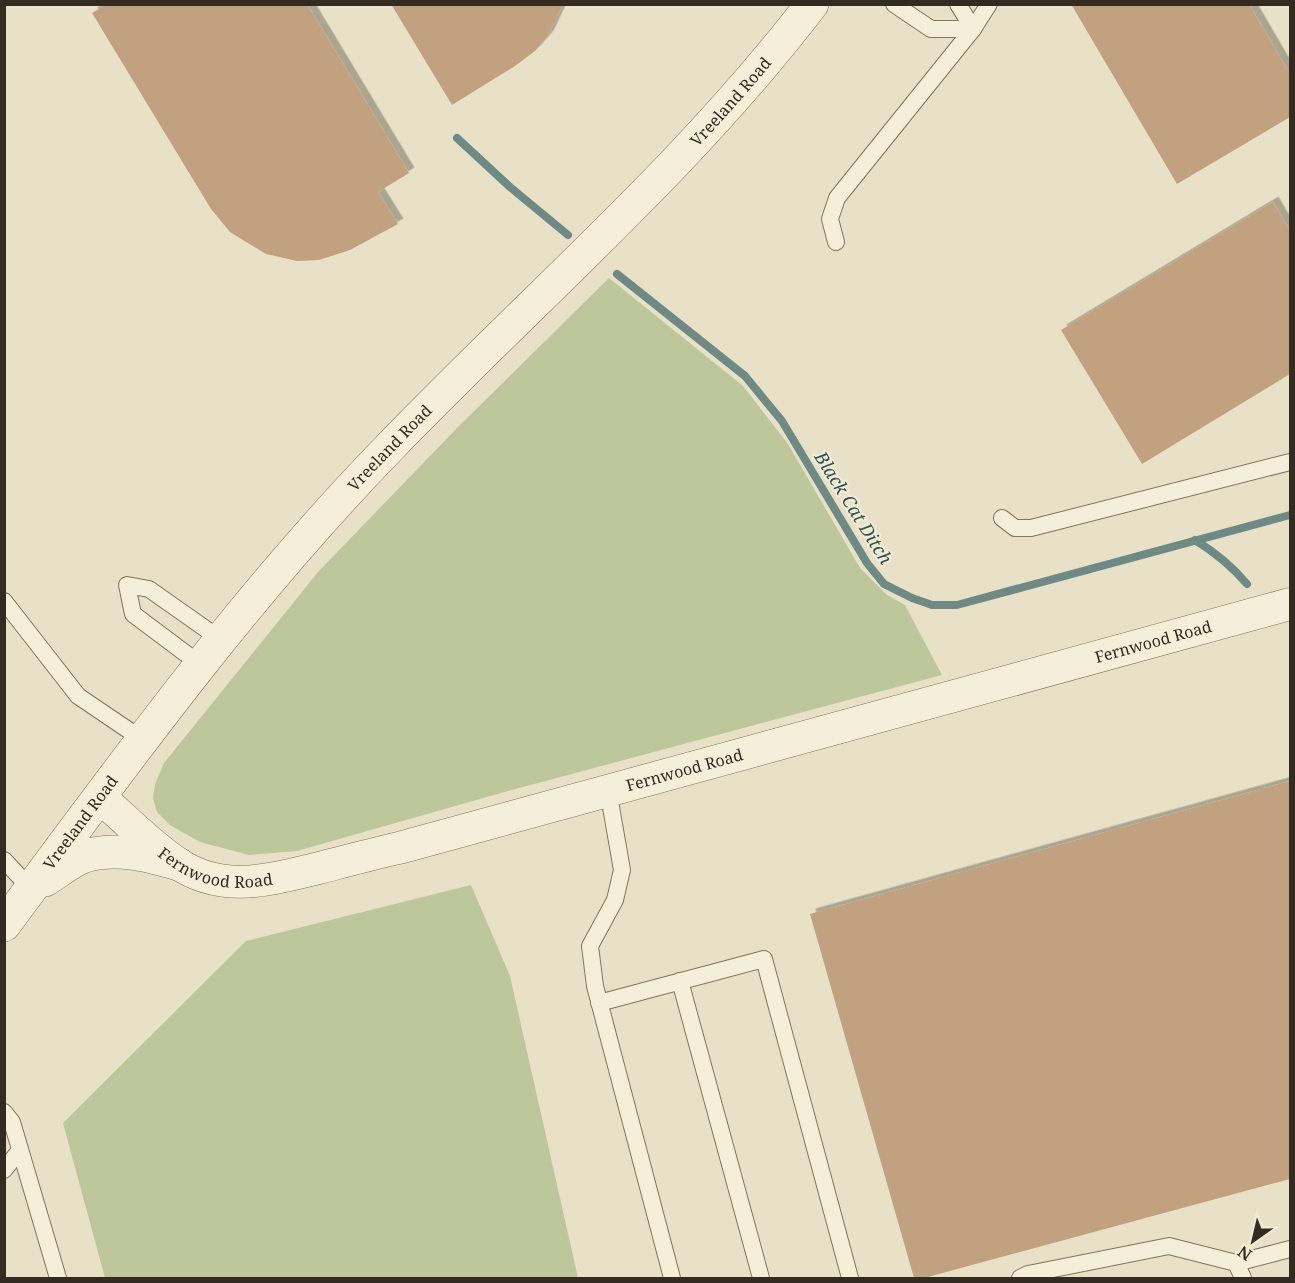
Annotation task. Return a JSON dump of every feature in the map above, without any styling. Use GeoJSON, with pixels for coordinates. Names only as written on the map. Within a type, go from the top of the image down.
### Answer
{"type":"FeatureCollection","features":[{"type":"Feature","properties":{"kind":"street","name":"Vreeland Road"},"geometry":{"type":"LineString","coordinates":[[4,925],[220,639],[294,551],[387,450],[613,228],[714,123],[784,41],[812,4]]}},
{"type":"Feature","properties":{"kind":"street","name":"Fernwood Road"},"geometry":{"type":"LineString","coordinates":[[100,797],[149,842],[178,864],[211,878],[228,882],[264,881],[399,848],[1290,604]]}},
{"type":"Feature","properties":{"kind":"street"},"geometry":{"type":"LineString","coordinates":[[31,889],[84,856],[120,851],[149,855],[178,864]]}},
{"type":"Feature","properties":{"kind":"lane"},"geometry":{"type":"LineString","coordinates":[[894,4],[931,29],[973,29]]}},
{"type":"Feature","properties":{"kind":"lane"},"geometry":{"type":"LineString","coordinates":[[958,4],[973,29]]}},
{"type":"Feature","properties":{"kind":"lane"},"geometry":{"type":"LineString","coordinates":[[836,242],[830,219],[837,198],[973,29],[989,4]]}},
{"type":"Feature","properties":{"kind":"lane"},"geometry":{"type":"LineString","coordinates":[[1002,518],[1015,528],[1031,528],[1290,462]]}},
{"type":"Feature","properties":{"kind":"lane"},"geometry":{"type":"LineString","coordinates":[[201,665],[133,614],[127,585],[149,590],[220,639]]}},
{"type":"Feature","properties":{"kind":"lane"},"geometry":{"type":"LineString","coordinates":[[4,601],[78,696],[143,740]]}},
{"type":"Feature","properties":{"kind":"lane"},"geometry":{"type":"LineString","coordinates":[[608,790],[622,870],[615,900],[590,946],[595,986],[672,1278]]}},
{"type":"Feature","properties":{"kind":"lane"},"geometry":{"type":"LineString","coordinates":[[4,860],[31,889]]}},
{"type":"Feature","properties":{"kind":"lane"},"geometry":{"type":"LineString","coordinates":[[599,1003],[764,959],[850,1278]]}},
{"type":"Feature","properties":{"kind":"lane"},"geometry":{"type":"LineString","coordinates":[[680,981],[761,1278]]}},
{"type":"Feature","properties":{"kind":"lane"},"geometry":{"type":"LineString","coordinates":[[4,1112],[12,1122],[58,1278]]}},
{"type":"Feature","properties":{"kind":"lane"},"geometry":{"type":"LineString","coordinates":[[4,1170],[20,1150]]}},
{"type":"Feature","properties":{"kind":"lane"},"geometry":{"type":"LineString","coordinates":[[1020,1278],[1028,1274],[1168,1246],[1240,1271],[1290,1249]]}},
{"type":"Feature","properties":{"kind":"green space"},"geometry":{"type":"Polygon","coordinates":[[[609,278],[743,386],[788,444],[860,568],[887,595],[905,605],[942,675],[508,791],[297,851],[249,855],[200,842],[170,825],[157,812],[153,798],[155,784],[164,763],[318,572],[459,426],[609,278]]]}},
{"type":"Feature","properties":{"kind":"green space"},"geometry":{"type":"Polygon","coordinates":[[[471,885],[510,976],[578,1278],[105,1278],[63,1123],[246,941],[471,885]]]}},
{"type":"Feature","properties":{"kind":"building"},"geometry":{"type":"Polygon","coordinates":[[[107,4],[307,4],[409,173],[378,192],[398,224],[350,250],[319,260],[297,261],[266,254],[230,232],[211,209],[92,13],[107,4]]]}},
{"type":"Feature","properties":{"kind":"building"},"geometry":{"type":"Polygon","coordinates":[[[391,4],[563,4],[548,36],[535,51],[452,105],[391,4]]]}},
{"type":"Feature","properties":{"kind":"building"},"geometry":{"type":"Polygon","coordinates":[[[1071,4],[1249,4],[1290,74],[1290,117],[1177,184],[1071,4]]]}},
{"type":"Feature","properties":{"kind":"building"},"geometry":{"type":"Polygon","coordinates":[[[1273,202],[1290,231],[1290,374],[1142,464],[1061,330],[1273,202]]]}},
{"type":"Feature","properties":{"kind":"building"},"geometry":{"type":"Polygon","coordinates":[[[1290,781],[1290,1179],[924,1278],[914,1278],[810,914],[1290,781]]]}},
{"type":"Feature","properties":{"kind":"waterway","name":"Black Cat Ditch"},"geometry":{"type":"LineString","coordinates":[[457,138],[510,187],[568,235]]}},
{"type":"Feature","properties":{"kind":"waterway","name":"Black Cat Ditch"},"geometry":{"type":"LineString","coordinates":[[617,274],[745,376],[782,421],[867,563],[884,584],[912,598],[932,605],[957,605],[1290,515]]}},
{"type":"Feature","properties":{"kind":"waterway","name":"Black Cat Ditch"},"geometry":{"type":"LineString","coordinates":[[1195,540],[1223,560],[1247,584]]}}]}
